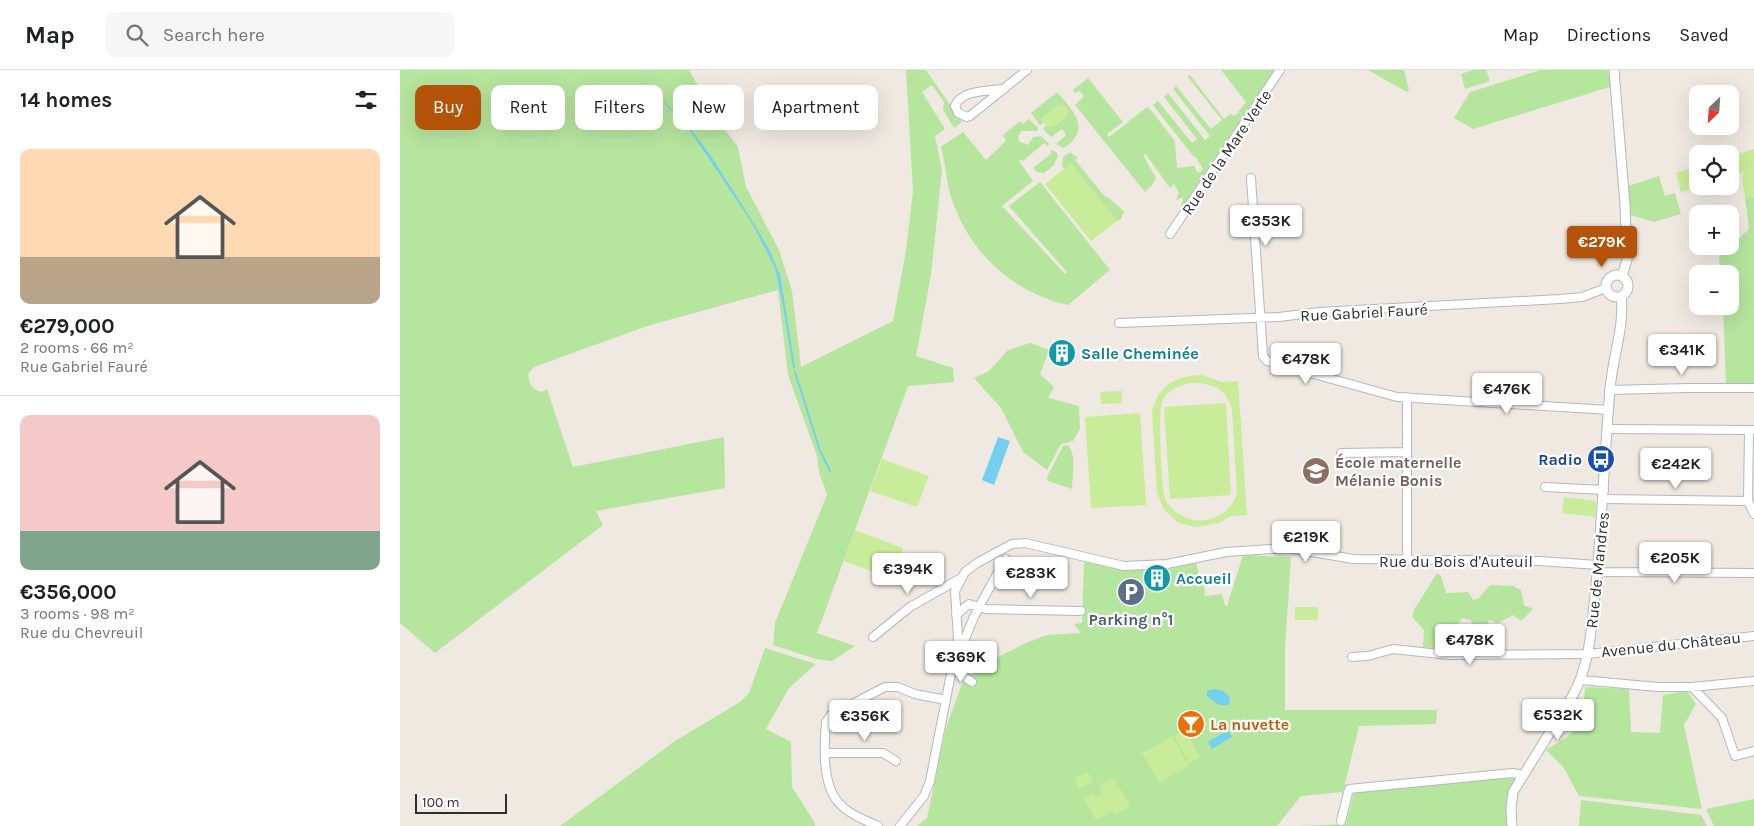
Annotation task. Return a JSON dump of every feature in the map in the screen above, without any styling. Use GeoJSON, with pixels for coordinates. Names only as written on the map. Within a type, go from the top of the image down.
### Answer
{"type":"FeatureCollection","features":[{"type":"Feature","properties":{"kind":"street"},"geometry":{"type":"LineString","coordinates":[[1001,89],[963,96],[958,99],[956,106],[958,113],[967,117],[970,116],[1026,70]]}},
{"type":"Feature","properties":{"kind":"street","name":"Rue de la Mare Verte"},"geometry":{"type":"LineString","coordinates":[[1170,234],[1280,70]]}},
{"type":"Feature","properties":{"kind":"street"},"geometry":{"type":"LineString","coordinates":[[1614,70],[1625,205],[1626,260],[1622,276],[1628,286],[1621,296],[1612,295],[1606,288],[1610,277],[1622,276]]}},
{"type":"Feature","properties":{"kind":"street"},"geometry":{"type":"LineString","coordinates":[[1251,178],[1263,356],[1271,364],[1397,397],[1609,410]]}},
{"type":"Feature","properties":{"kind":"street","name":"Rue Gabriel Fauré"},"geometry":{"type":"LineString","coordinates":[[1120,323],[1260,318],[1319,312],[1560,299],[1582,297],[1606,288]]}},
{"type":"Feature","properties":{"kind":"street","name":"Rue de Mandres"},"geometry":{"type":"LineString","coordinates":[[1512,826],[1511,800],[1522,775],[1581,680],[1588,654],[1604,495],[1610,390],[1623,313],[1621,296]]}},
{"type":"Feature","properties":{"kind":"street"},"geometry":{"type":"LineString","coordinates":[[1610,390],[1754,388]]}},
{"type":"Feature","properties":{"kind":"street"},"geometry":{"type":"LineString","coordinates":[[1407,397],[1407,561]]}},
{"type":"Feature","properties":{"kind":"street"},"geometry":{"type":"LineString","coordinates":[[1608,429],[1752,430],[1748,501],[1754,514]]}},
{"type":"Feature","properties":{"kind":"street"},"geometry":{"type":"LineString","coordinates":[[1341,453],[1407,452]]}},
{"type":"Feature","properties":{"kind":"street"},"geometry":{"type":"LineString","coordinates":[[1546,486],[1604,495],[1748,501]]}},
{"type":"Feature","properties":{"kind":"street","name":"Rue du Bois d'Auteuil"},"geometry":{"type":"LineString","coordinates":[[961,578],[977,563],[1018,543],[1124,566],[1167,564],[1226,552],[1288,548],[1333,558],[1407,561],[1539,561],[1597,569],[1754,573]]}},
{"type":"Feature","properties":{"kind":"street"},"geometry":{"type":"LineString","coordinates":[[972,682],[962,674],[960,664],[969,625],[1006,558]]}},
{"type":"Feature","properties":{"kind":"street"},"geometry":{"type":"LineString","coordinates":[[900,826],[924,796],[930,781],[958,638],[955,591],[961,578]]}},
{"type":"Feature","properties":{"kind":"street"},"geometry":{"type":"LineString","coordinates":[[873,637],[910,607],[961,578]]}},
{"type":"Feature","properties":{"kind":"street"},"geometry":{"type":"LineString","coordinates":[[955,591],[969,604],[978,608],[1081,611]]}},
{"type":"Feature","properties":{"kind":"street"},"geometry":{"type":"LineString","coordinates":[[956,615],[969,604]]}},
{"type":"Feature","properties":{"kind":"street","name":"Avenue du Château"},"geometry":{"type":"LineString","coordinates":[[1352,657],[1368,656],[1392,648],[1449,655],[1588,654],[1754,636]]}},
{"type":"Feature","properties":{"kind":"street"},"geometry":{"type":"LineString","coordinates":[[1581,680],[1658,687],[1692,687],[1754,681]]}},
{"type":"Feature","properties":{"kind":"street"},"geometry":{"type":"LineString","coordinates":[[878,826],[867,824],[848,811],[838,802],[830,790],[827,776],[826,722],[831,715],[885,687],[898,687],[916,694],[946,700]]}},
{"type":"Feature","properties":{"kind":"street"},"geometry":{"type":"LineString","coordinates":[[1692,687],[1722,718],[1735,756],[1754,751]]}},
{"type":"Feature","properties":{"kind":"street"},"geometry":{"type":"LineString","coordinates":[[826,753],[883,753],[896,761]]}},
{"type":"Feature","properties":{"kind":"street"},"geometry":{"type":"LineString","coordinates":[[1341,821],[1349,789],[1513,773],[1522,775]]}},
{"type":"Feature","properties":{"kind":"green space"},"geometry":{"type":"Polygon","coordinates":[[[400,70],[689,70],[698,85],[673,85],[673,130],[725,130],[738,147],[746,187],[779,250],[792,291],[801,367],[893,321],[906,251],[913,191],[906,70],[926,70],[962,122],[954,128],[943,110],[944,102],[932,85],[922,92],[945,129],[935,136],[942,170],[931,275],[916,356],[953,368],[954,382],[908,386],[817,633],[855,646],[832,661],[816,659],[773,645],[775,623],[827,495],[819,472],[817,456],[788,375],[778,290],[647,326],[534,367],[528,374],[533,388],[542,392],[547,389],[573,467],[724,437],[725,488],[596,511],[603,525],[435,653],[400,623],[400,70]]]}},
{"type":"Feature","properties":{"kind":"green space"},"geometry":{"type":"Polygon","coordinates":[[[1221,70],[1278,70],[1183,209],[1181,206],[1183,197],[1176,200],[1179,193],[1174,184],[1170,188],[1145,153],[1144,157],[1156,178],[1145,192],[1075,105],[1084,96],[1079,91],[1075,93],[1073,90],[1088,78],[1123,122],[1107,134],[1109,137],[1147,107],[1175,141],[1177,168],[1194,166],[1198,173],[1203,169],[1195,156],[1153,105],[1158,101],[1192,143],[1197,139],[1164,97],[1168,93],[1205,140],[1210,136],[1173,89],[1176,86],[1211,129],[1222,120],[1188,77],[1190,75],[1224,119],[1230,114],[1235,116],[1246,102],[1221,70]]]}},
{"type":"Feature","properties":{"kind":"green space"},"geometry":{"type":"Polygon","coordinates":[[[1368,70],[1404,70],[1409,89],[1407,92],[1368,70]]]}},
{"type":"Feature","properties":{"kind":"green space"},"geometry":{"type":"Polygon","coordinates":[[[1473,70],[1486,70],[1490,81],[1465,89],[1461,74],[1473,70]]]}},
{"type":"Feature","properties":{"kind":"green space"},"geometry":{"type":"Polygon","coordinates":[[[1541,70],[1608,70],[1610,87],[1473,129],[1454,118],[1470,92],[1541,70]]]}},
{"type":"Feature","properties":{"kind":"green space"},"geometry":{"type":"Polygon","coordinates":[[[1057,92],[1074,113],[1079,127],[1072,141],[1064,148],[1056,144],[1066,135],[1062,129],[1051,137],[1043,129],[1046,125],[1054,126],[1064,118],[1068,110],[1067,107],[1042,119],[1044,123],[1040,125],[1031,113],[1057,92]]]}},
{"type":"Feature","properties":{"kind":"green space"},"geometry":{"type":"Polygon","coordinates":[[[1060,104],[1067,107],[1067,116],[1054,126],[1047,127],[1043,121],[1043,116],[1060,104]]]}},
{"type":"Feature","properties":{"kind":"green space"},"geometry":{"type":"Polygon","coordinates":[[[1029,119],[1038,128],[1037,131],[1021,131],[1018,137],[1020,142],[1028,145],[1033,137],[1041,136],[1049,144],[1047,146],[1044,143],[1023,161],[1021,159],[1019,161],[1033,181],[1002,206],[1065,274],[1067,272],[1009,206],[1040,182],[1110,270],[1068,305],[1029,291],[996,268],[982,254],[970,237],[960,219],[948,187],[941,147],[963,132],[986,160],[1006,141],[1003,135],[1020,121],[1023,124],[1029,119]]]}},
{"type":"Feature","properties":{"kind":"green space"},"geometry":{"type":"Polygon","coordinates":[[[1754,149],[1754,198],[1745,196],[1742,179],[1744,172],[1739,173],[1739,153],[1754,149]]]}},
{"type":"Feature","properties":{"kind":"green space"},"geometry":{"type":"Polygon","coordinates":[[[1050,150],[1058,155],[1054,165],[1044,173],[1037,172],[1033,168],[1052,153],[1050,150]]]}},
{"type":"Feature","properties":{"kind":"green space"},"geometry":{"type":"Polygon","coordinates":[[[1070,152],[1078,158],[1075,160],[1105,197],[1109,198],[1124,211],[1121,219],[1117,221],[1071,164],[1064,169],[1062,165],[1063,157],[1070,152]]]}},
{"type":"Feature","properties":{"kind":"green space"},"geometry":{"type":"Polygon","coordinates":[[[1071,163],[1117,221],[1091,241],[1045,184],[1071,163]]]}},
{"type":"Feature","properties":{"kind":"green space"},"geometry":{"type":"Polygon","coordinates":[[[1689,169],[1689,189],[1681,192],[1676,173],[1689,169]]]}},
{"type":"Feature","properties":{"kind":"green space"},"geometry":{"type":"Polygon","coordinates":[[[1659,176],[1665,196],[1675,193],[1681,214],[1654,222],[1630,215],[1628,186],[1659,176]]]}},
{"type":"Feature","properties":{"kind":"green space"},"geometry":{"type":"Polygon","coordinates":[[[1745,196],[1754,198],[1754,385],[1726,385],[1723,315],[1739,315],[1739,265],[1720,265],[1719,257],[1721,255],[1739,255],[1739,238],[1749,229],[1745,196]]]}},
{"type":"Feature","properties":{"kind":"green space"},"geometry":{"type":"Polygon","coordinates":[[[1030,343],[1049,350],[1040,374],[1054,387],[1048,398],[1079,406],[1080,429],[1073,441],[1061,444],[1047,470],[1023,452],[1001,408],[974,378],[989,371],[1008,350],[1030,343]]]}},
{"type":"Feature","properties":{"kind":"green space"},"geometry":{"type":"Polygon","coordinates":[[[1202,375],[1222,382],[1238,381],[1247,515],[1231,516],[1219,523],[1196,527],[1179,523],[1164,510],[1157,493],[1152,412],[1159,395],[1164,389],[1176,380],[1202,375]],[[1188,383],[1172,390],[1162,402],[1160,436],[1164,495],[1166,501],[1183,517],[1204,520],[1215,518],[1224,512],[1232,504],[1237,493],[1232,409],[1226,396],[1216,387],[1188,383]]]}},
{"type":"Feature","properties":{"kind":"green space"},"geometry":{"type":"Polygon","coordinates":[[[1122,391],[1122,403],[1101,404],[1100,392],[1122,391]]]}},
{"type":"Feature","properties":{"kind":"green space"},"geometry":{"type":"Polygon","coordinates":[[[1226,403],[1231,495],[1170,499],[1164,407],[1226,403]]]}},
{"type":"Feature","properties":{"kind":"green space"},"geometry":{"type":"Polygon","coordinates":[[[1140,413],[1146,505],[1091,508],[1085,417],[1140,413]]]}},
{"type":"Feature","properties":{"kind":"green space"},"geometry":{"type":"Polygon","coordinates":[[[1068,445],[1071,449],[1073,460],[1072,489],[1048,481],[1047,477],[1063,446],[1068,445]]]}},
{"type":"Feature","properties":{"kind":"green space"},"geometry":{"type":"Polygon","coordinates":[[[882,459],[929,476],[917,507],[870,491],[882,459]]]}},
{"type":"Feature","properties":{"kind":"green space"},"geometry":{"type":"Polygon","coordinates":[[[1564,497],[1596,501],[1595,517],[1562,513],[1564,497]]]}},
{"type":"Feature","properties":{"kind":"green space"},"geometry":{"type":"Polygon","coordinates":[[[855,530],[903,548],[892,579],[844,561],[855,530]]]}},
{"type":"Feature","properties":{"kind":"green space"},"geometry":{"type":"Polygon","coordinates":[[[1243,555],[1291,557],[1285,650],[1285,710],[1437,710],[1436,724],[1359,726],[1343,792],[1301,796],[1277,826],[917,826],[927,818],[946,728],[962,684],[982,665],[1028,642],[1047,635],[1081,633],[1074,624],[1082,623],[1084,562],[1134,570],[1165,570],[1196,563],[1199,574],[1203,576],[1205,596],[1222,594],[1225,606],[1227,606],[1243,555]]]}},
{"type":"Feature","properties":{"kind":"green space"},"geometry":{"type":"Polygon","coordinates":[[[1437,573],[1441,576],[1446,593],[1468,592],[1473,600],[1479,598],[1490,585],[1513,586],[1521,590],[1524,605],[1533,609],[1521,621],[1513,615],[1498,623],[1490,620],[1481,631],[1473,629],[1471,620],[1462,618],[1454,630],[1452,638],[1440,641],[1437,648],[1423,647],[1424,630],[1412,617],[1414,610],[1437,573]]]}},
{"type":"Feature","properties":{"kind":"green space"},"geometry":{"type":"Polygon","coordinates":[[[1295,607],[1318,607],[1318,620],[1295,620],[1295,607]]]}},
{"type":"Feature","properties":{"kind":"green space"},"geometry":{"type":"Polygon","coordinates":[[[765,648],[816,664],[789,688],[766,729],[791,742],[792,787],[815,823],[815,826],[560,826],[675,741],[740,702],[749,693],[765,648]]]}},
{"type":"Feature","properties":{"kind":"green space"},"geometry":{"type":"Polygon","coordinates":[[[1585,687],[1629,689],[1631,732],[1660,733],[1663,695],[1687,691],[1696,704],[1684,725],[1702,809],[1579,796],[1564,768],[1546,750],[1573,732],[1578,726],[1583,712],[1585,687]]]}},
{"type":"Feature","properties":{"kind":"green space"},"geometry":{"type":"Polygon","coordinates":[[[1185,730],[1200,757],[1189,763],[1174,736],[1185,730]]]}},
{"type":"Feature","properties":{"kind":"green space"},"geometry":{"type":"Polygon","coordinates":[[[1172,736],[1189,766],[1159,783],[1142,753],[1172,736]]]}},
{"type":"Feature","properties":{"kind":"green space"},"geometry":{"type":"Polygon","coordinates":[[[1088,772],[1093,782],[1079,789],[1074,778],[1088,772]]]}},
{"type":"Feature","properties":{"kind":"green space"},"geometry":{"type":"Polygon","coordinates":[[[1114,777],[1130,807],[1115,815],[1112,811],[1096,820],[1083,798],[1093,793],[1096,798],[1103,794],[1099,786],[1114,777]]]}},
{"type":"Feature","properties":{"kind":"green space"},"geometry":{"type":"Polygon","coordinates":[[[1516,777],[1506,810],[1507,826],[1301,826],[1346,824],[1354,793],[1516,777]]]}},
{"type":"Feature","properties":{"kind":"green space"},"geometry":{"type":"Polygon","coordinates":[[[1754,799],[1754,826],[1714,826],[1706,809],[1754,799]]]}},
{"type":"Feature","properties":{"kind":"green space"},"geometry":{"type":"Polygon","coordinates":[[[1581,800],[1701,815],[1707,826],[1579,826],[1581,800]]]}},
{"type":"Feature","properties":{"kind":"water"},"geometry":{"type":"Polygon","coordinates":[[[690,130],[711,156],[770,251],[780,276],[786,320],[775,268],[752,223],[690,130]]]}},
{"type":"Feature","properties":{"kind":"water"},"geometry":{"type":"Polygon","coordinates":[[[998,437],[1010,441],[994,485],[982,480],[998,437]]]}},
{"type":"Feature","properties":{"kind":"water"},"geometry":{"type":"Polygon","coordinates":[[[1215,689],[1223,691],[1230,697],[1229,705],[1219,705],[1207,696],[1207,691],[1215,689]]]}},
{"type":"Feature","properties":{"kind":"water"},"geometry":{"type":"Polygon","coordinates":[[[1228,730],[1232,737],[1212,749],[1208,742],[1228,730]]]}},
{"type":"Feature","properties":{"kind":"waterway"},"geometry":{"type":"LineString","coordinates":[[779,274],[794,367]]}},
{"type":"Feature","properties":{"kind":"waterway"},"geometry":{"type":"LineString","coordinates":[[795,372],[820,451],[830,471]]}},
{"type":"Feature","properties":{"kind":"place","name":"Salle Cheminée"},"geometry":{"type":"Point","coordinates":[1062,353]}},
{"type":"Feature","properties":{"kind":"place","name":"Radio"},"geometry":{"type":"Point","coordinates":[1601,459]}},
{"type":"Feature","properties":{"kind":"place","name":"École maternelle Mélanie Bonis"},"geometry":{"type":"Point","coordinates":[1316,471]}},
{"type":"Feature","properties":{"kind":"place","name":"Accueil"},"geometry":{"type":"Point","coordinates":[1157,578]}},
{"type":"Feature","properties":{"kind":"place","name":"Parking n°1"},"geometry":{"type":"Point","coordinates":[1131,592]}},
{"type":"Feature","properties":{"kind":"place","name":"La nuvette"},"geometry":{"type":"Point","coordinates":[1191,724]}}]}
